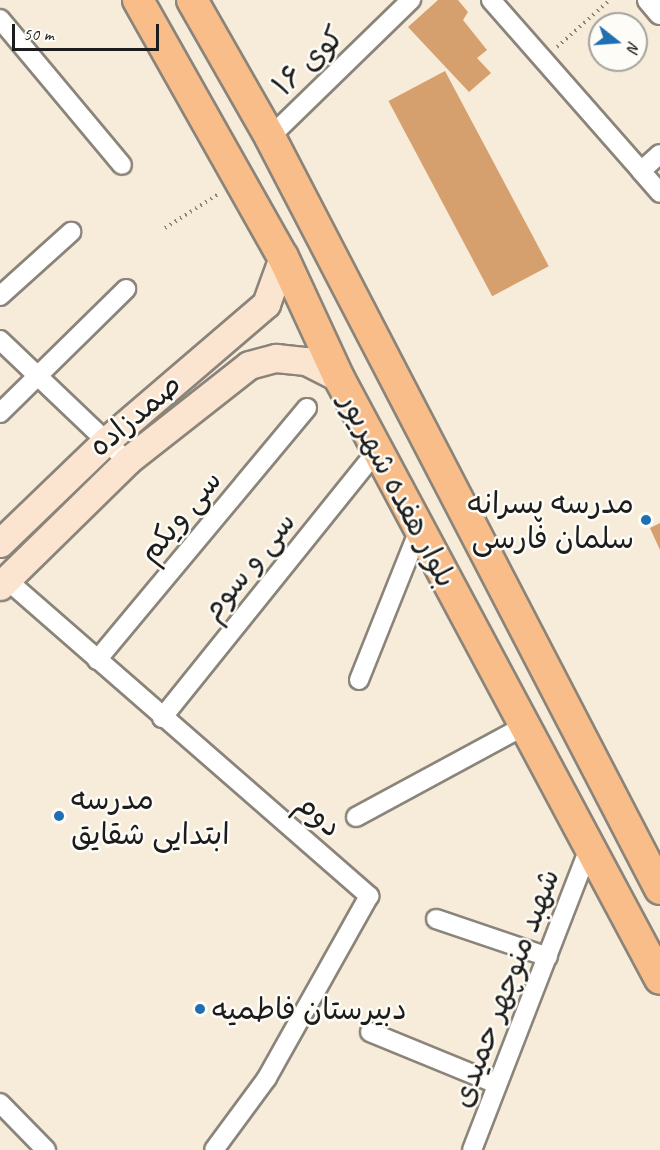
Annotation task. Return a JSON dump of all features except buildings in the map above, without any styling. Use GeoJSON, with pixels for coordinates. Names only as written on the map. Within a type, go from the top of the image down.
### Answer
{"type":"FeatureCollection","features":[{"type":"Feature","properties":{"kind":"main road","name":"بلوار هفده شهریور"},"geometry":{"type":"LineString","coordinates":[[138,0],[283,257],[339,378],[624,909],[659,979]]}},
{"type":"Feature","properties":{"kind":"main road","name":"بلوار هفده شهریور"},"geometry":{"type":"LineString","coordinates":[[192,0],[270,137],[660,888]]}},
{"type":"Feature","properties":{"kind":"main road","name":"صمدزاده"},"geometry":{"type":"LineString","coordinates":[[0,543],[106,441],[267,303],[283,257]]}},
{"type":"Feature","properties":{"kind":"main road","name":"صمدزاده"},"geometry":{"type":"LineString","coordinates":[[2,580],[127,461],[249,365],[276,358],[306,361],[339,378]]}},
{"type":"Feature","properties":{"kind":"main road"},"geometry":{"type":"LineString","coordinates":[[624,909],[660,888]]}},
{"type":"Feature","properties":{"kind":"street","name":"کوی ۱۶"},"geometry":{"type":"LineString","coordinates":[[270,137],[411,0]]}},
{"type":"Feature","properties":{"kind":"street"},"geometry":{"type":"LineString","coordinates":[[491,0],[541,61],[660,193]]}},
{"type":"Feature","properties":{"kind":"street"},"geometry":{"type":"LineString","coordinates":[[649,0],[660,13]]}},
{"type":"Feature","properties":{"kind":"street"},"geometry":{"type":"LineString","coordinates":[[3,30],[122,165]]}},
{"type":"Feature","properties":{"kind":"street"},"geometry":{"type":"LineString","coordinates":[[641,171],[660,154]]}},
{"type":"Feature","properties":{"kind":"street"},"geometry":{"type":"LineString","coordinates":[[0,296],[71,232]]}},
{"type":"Feature","properties":{"kind":"street"},"geometry":{"type":"LineString","coordinates":[[0,413],[126,289]]}},
{"type":"Feature","properties":{"kind":"street"},"geometry":{"type":"LineString","coordinates":[[0,340],[127,461]]}},
{"type":"Feature","properties":{"kind":"street","name":"سی ویکم"},"geometry":{"type":"LineString","coordinates":[[97,660],[307,408]]}},
{"type":"Feature","properties":{"kind":"street","name":"سی و سوم"},"geometry":{"type":"LineString","coordinates":[[162,718],[378,449]]}},
{"type":"Feature","properties":{"kind":"street"},"geometry":{"type":"LineString","coordinates":[[360,680],[419,530]]}},
{"type":"Feature","properties":{"kind":"street","name":"دوم"},"geometry":{"type":"LineString","coordinates":[[2,580],[369,896],[267,1078],[214,1150]]}},
{"type":"Feature","properties":{"kind":"street"},"geometry":{"type":"LineString","coordinates":[[356,817],[526,725]]}},
{"type":"Feature","properties":{"kind":"street","name":"شهبد منوچهر حمیدی"},"geometry":{"type":"LineString","coordinates":[[472,1150],[590,846]]}},
{"type":"Feature","properties":{"kind":"street"},"geometry":{"type":"LineString","coordinates":[[435,919],[548,957]]}},
{"type":"Feature","properties":{"kind":"street"},"geometry":{"type":"LineString","coordinates":[[370,1032],[497,1084]]}},
{"type":"Feature","properties":{"kind":"street"},"geometry":{"type":"LineString","coordinates":[[0,1103],[46,1150]]}},
{"type":"Feature","properties":{"kind":"path"},"geometry":{"type":"LineString","coordinates":[[541,61],[610,0]]}},
{"type":"Feature","properties":{"kind":"path"},"geometry":{"type":"LineString","coordinates":[[165,228],[241,179]]}},
{"type":"Feature","properties":{"kind":"place","name":"مدرسه پسرانه سلمان فارسی"},"geometry":{"type":"Point","coordinates":[646,520]}},
{"type":"Feature","properties":{"kind":"place","name":"مدرسه ابتدایی شقایق"},"geometry":{"type":"Point","coordinates":[59,816]}},
{"type":"Feature","properties":{"kind":"place","name":"دبیرستان فاطمیه"},"geometry":{"type":"Point","coordinates":[200,1009]}}]}
